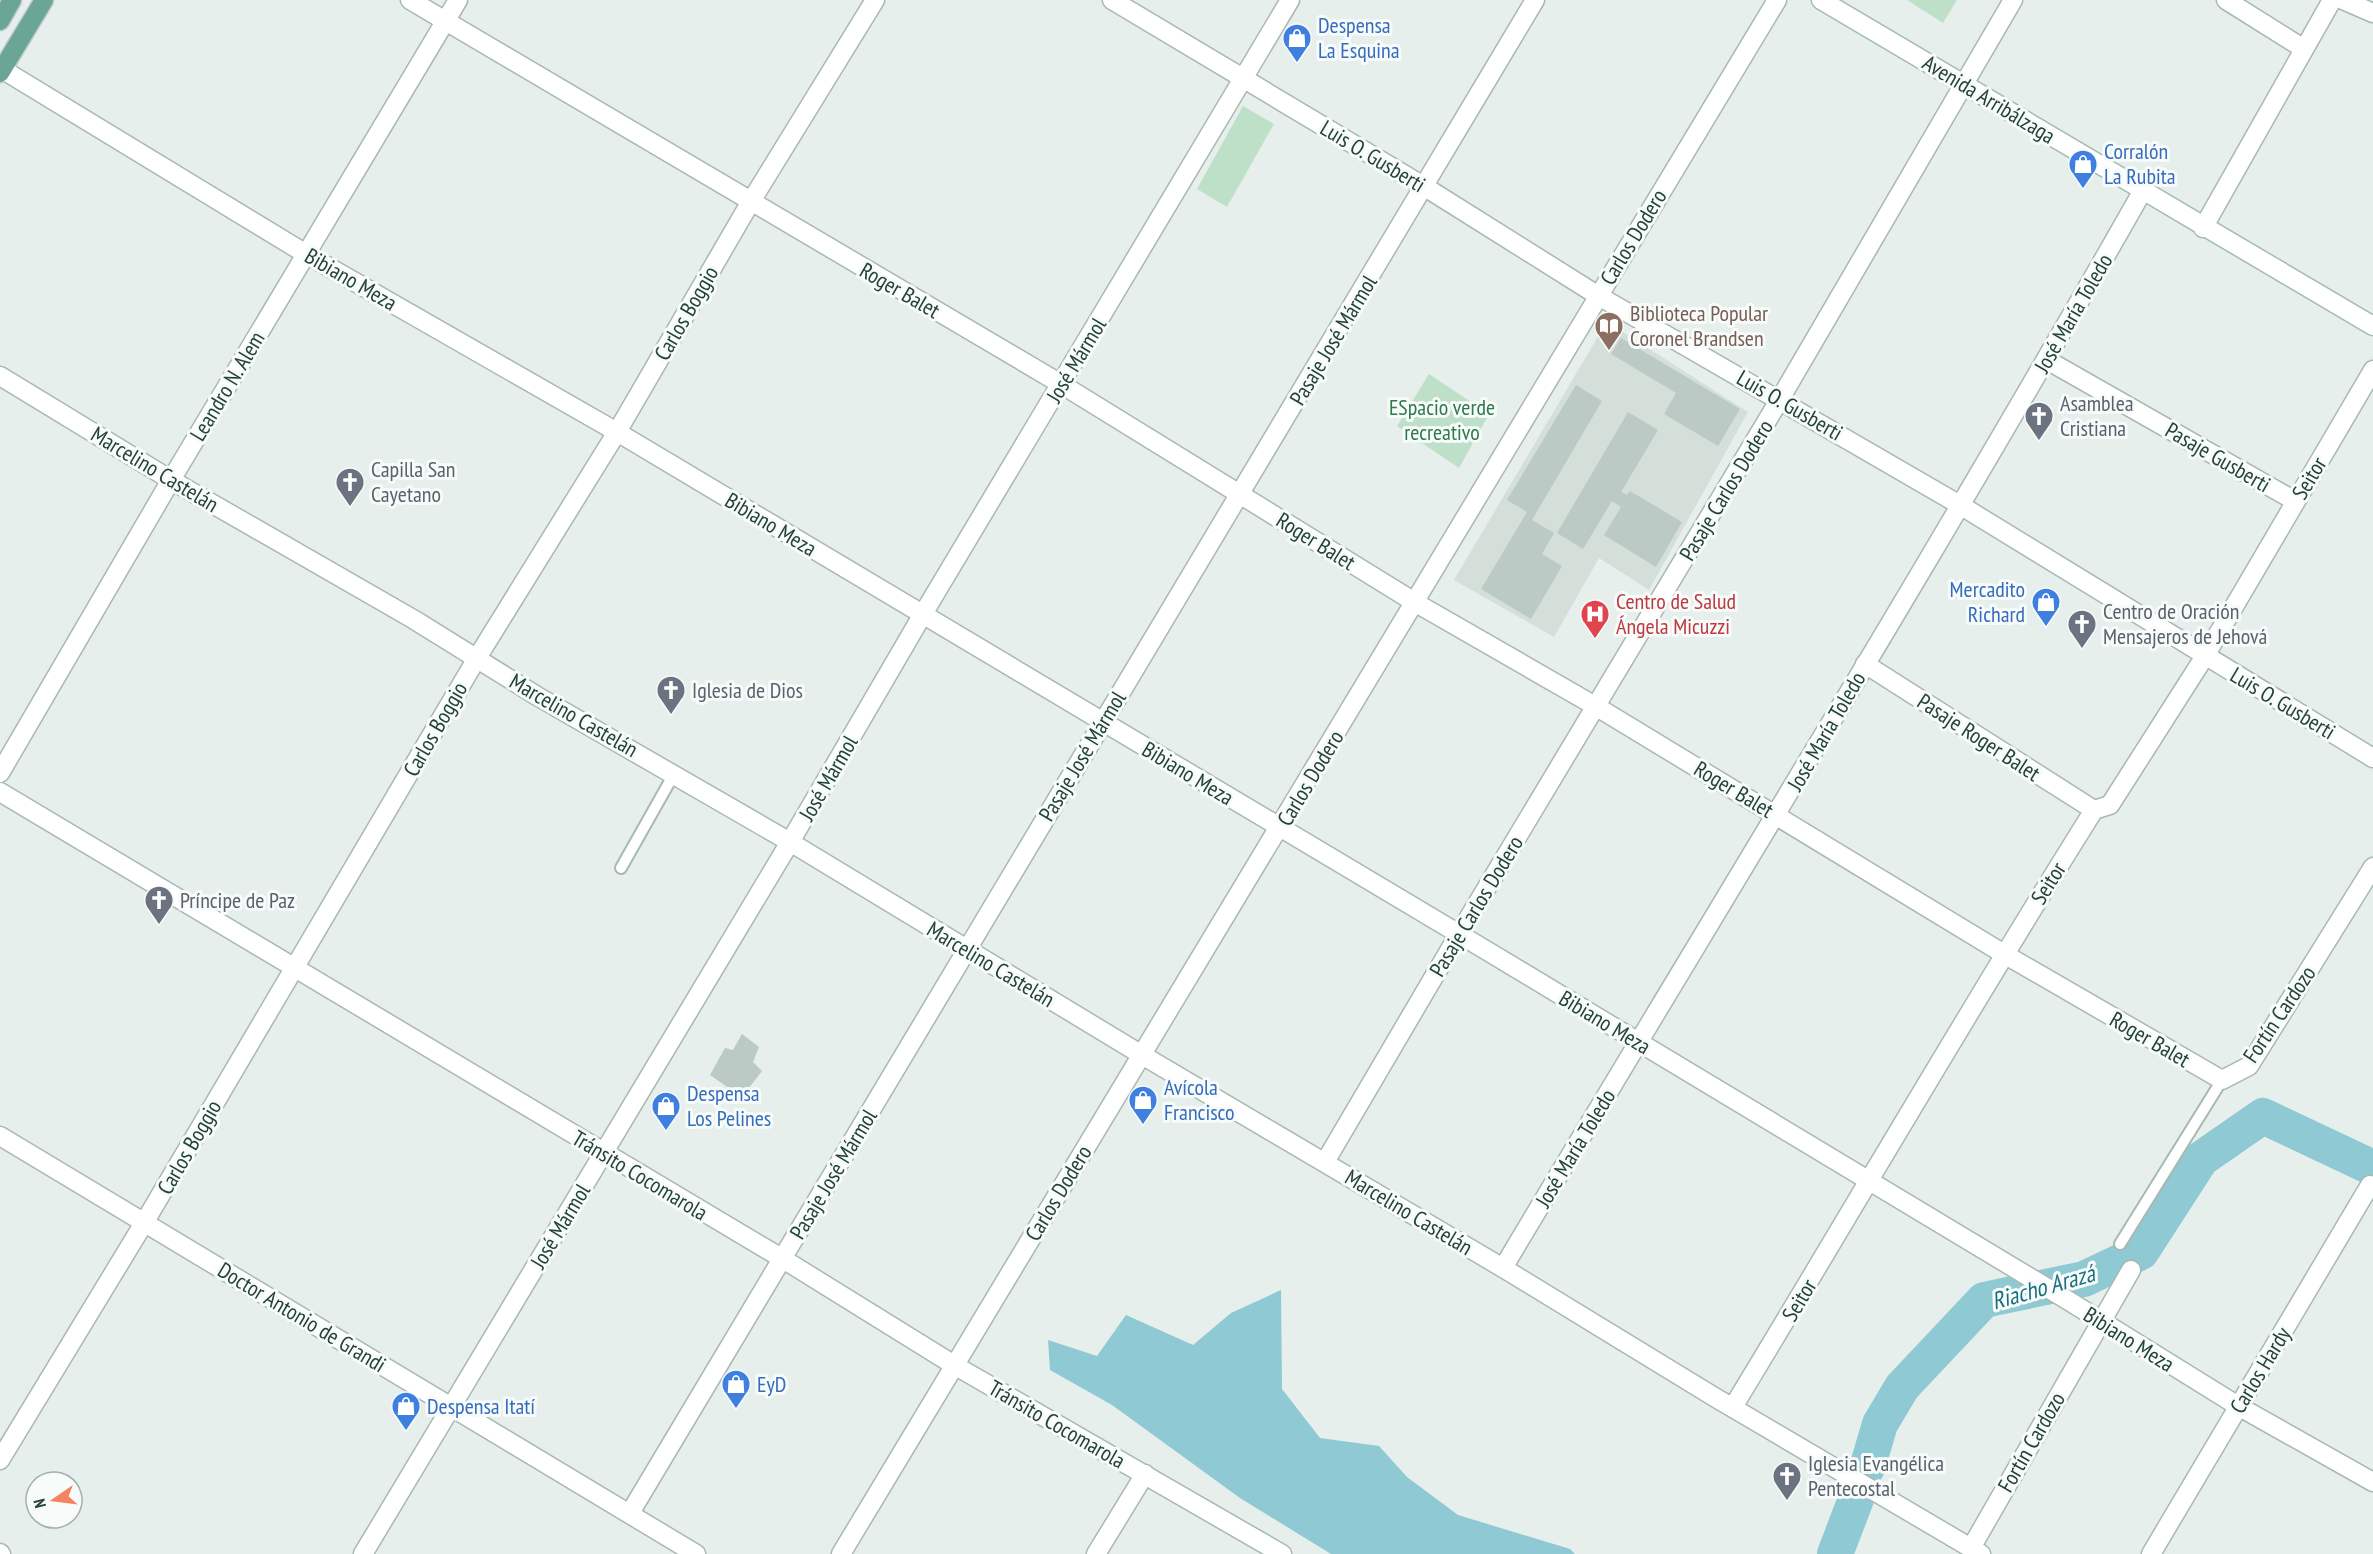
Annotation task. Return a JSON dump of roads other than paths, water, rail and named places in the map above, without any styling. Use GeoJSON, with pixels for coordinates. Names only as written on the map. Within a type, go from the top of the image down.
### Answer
{"type":"FeatureCollection","features":[{"type":"Feature","properties":{"kind":"main road"},"geometry":{"type":"LineString","coordinates":[[0,21],[12,0]]}},
{"type":"Feature","properties":{"kind":"main road"},"geometry":{"type":"LineString","coordinates":[[1,70],[44,0]]}},
{"type":"Feature","properties":{"kind":"street","name":"Roger Balet"},"geometry":{"type":"LineString","coordinates":[[410,0],[750,203],[1061,384],[1416,603],[1597,707],[2004,954],[2222,1080]]}},
{"type":"Feature","properties":{"kind":"street","name":"Leandro N. Alem"},"geometry":{"type":"LineString","coordinates":[[0,773],[171,480],[458,0]]}},
{"type":"Feature","properties":{"kind":"street","name":"Carlos Boggio"},"geometry":{"type":"LineString","coordinates":[[0,1460],[144,1223],[477,658],[617,432],[750,203],[875,0]]}},
{"type":"Feature","properties":{"kind":"street","name":"Luis O. Gusberti"},"geometry":{"type":"LineString","coordinates":[[1112,0],[1425,187],[1597,295],[1960,505],[2373,758]]}},
{"type":"Feature","properties":{"kind":"street","name":"José Mármol"},"geometry":{"type":"LineString","coordinates":[[363,1554],[790,842],[922,614],[1290,0]]}},
{"type":"Feature","properties":{"kind":"street","name":"Pasaje José Mármol"},"geometry":{"type":"LineString","coordinates":[[630,1513],[1535,0]]}},
{"type":"Feature","properties":{"kind":"street","name":"Carlos Dodero"},"geometry":{"type":"LineString","coordinates":[[841,1554],[1416,603],[1597,295],[1777,0]]}},
{"type":"Feature","properties":{"kind":"street","name":"Avenida Arribálzaga"},"geometry":{"type":"LineString","coordinates":[[1821,0],[1963,82],[2142,192],[2373,326]]}},
{"type":"Feature","properties":{"kind":"street","name":"Pasaje Carlos Dodero"},"geometry":{"type":"LineString","coordinates":[[1325,1162],[1780,399],[1963,82],[2013,0]]}},
{"type":"Feature","properties":{"kind":"street"},"geometry":{"type":"LineString","coordinates":[[2226,0],[2304,49]]}},
{"type":"Feature","properties":{"kind":"street"},"geometry":{"type":"LineString","coordinates":[[2203,228],[2332,0]]}},
{"type":"Feature","properties":{"kind":"street"},"geometry":{"type":"LineString","coordinates":[[2343,0],[2373,13]]}},
{"type":"Feature","properties":{"kind":"street","name":"Bibiano Meza"},"geometry":{"type":"LineString","coordinates":[[1,70],[306,254],[617,432],[1459,934],[2022,1275],[2069,1301],[2238,1406],[2373,1482]]}},
{"type":"Feature","properties":{"kind":"street","name":"José María Toledo"},"geometry":{"type":"LineString","coordinates":[[1503,1268],[1777,815],[2047,360],[2142,192]]}},
{"type":"Feature","properties":{"kind":"street","name":"Pasaje Gusberti"},"geometry":{"type":"LineString","coordinates":[[2047,360],[2295,501]]}},
{"type":"Feature","properties":{"kind":"street","name":"Seitor"},"geometry":{"type":"LineString","coordinates":[[1733,1407],[1870,1182],[2004,954],[2094,810],[2110,806],[2205,656],[2373,370]]}},
{"type":"Feature","properties":{"kind":"street","name":"Marcelino Castelán"},"geometry":{"type":"LineString","coordinates":[[0,376],[171,480],[477,658],[537,696],[790,842],[966,950],[1503,1268],[1975,1552]]}},
{"type":"Feature","properties":{"kind":"street","name":"Pasaje Roger Balet"},"geometry":{"type":"LineString","coordinates":[[1865,664],[2094,810]]}},
{"type":"Feature","properties":{"kind":"street","name":"Tránsito Cocomarola"},"geometry":{"type":"LineString","coordinates":[[0,792],[295,967],[602,1154],[783,1259],[954,1365],[1282,1554]]}},
{"type":"Feature","properties":{"kind":"street","name":"Fortín Cardozo"},"geometry":{"type":"LineString","coordinates":[[2222,1080],[2249,1066],[2373,867]]}},
{"type":"Feature","properties":{"kind":"street","name":"Doctor Antonio de Grandi"},"geometry":{"type":"LineString","coordinates":[[0,1136],[696,1554]]}},
{"type":"Feature","properties":{"kind":"street","name":"Carlos Hardy"},"geometry":{"type":"LineString","coordinates":[[2151,1554],[2370,1185]]}},
{"type":"Feature","properties":{"kind":"street","name":"Fortín Cardozo"},"geometry":{"type":"LineString","coordinates":[[1975,1552],[2100,1322],[2131,1270]]}},
{"type":"Feature","properties":{"kind":"street"},"geometry":{"type":"LineString","coordinates":[[1096,1554],[1145,1474]]}},
{"type":"Feature","properties":{"kind":"lane"},"geometry":{"type":"LineString","coordinates":[[621,868],[674,774]]}},
{"type":"Feature","properties":{"kind":"lane","name":"Fortín Cardozo"},"geometry":{"type":"LineString","coordinates":[[2120,1244],[2222,1080]]}},
{"type":"Feature","properties":{"kind":"water"},"geometry":{"type":"Polygon","coordinates":[[[1281,1290],[1282,1389],[1320,1438],[1379,1446],[1407,1477],[1458,1515],[1570,1549],[1575,1554],[1331,1554],[1240,1498],[1112,1405],[1050,1370],[1048,1340],[1097,1356],[1126,1315],[1193,1345],[1231,1313],[1281,1290]]]}},
{"type":"Feature","properties":{"kind":"waterway","name":"Riacho Arazá"},"geometry":{"type":"LineString","coordinates":[[1867,1468],[1880,1424],[1902,1387],[1984,1300],[2084,1279],[2141,1252],[2201,1159],[2263,1116],[2373,1168]]}},
{"type":"Feature","properties":{"kind":"waterway","name":"Riacho Arazá"},"geometry":{"type":"LineString","coordinates":[[1835,1554],[1856,1499]]}},
{"type":"Feature","properties":{"kind":"place","name":"Despensa La Esquina"},"geometry":{"type":"Point","coordinates":[1297,64]}},
{"type":"Feature","properties":{"kind":"place","name":"Corralón La Rubita"},"geometry":{"type":"Point","coordinates":[2083,190]}},
{"type":"Feature","properties":{"kind":"place","name":"Biblioteca Popular Coronel Brandsen"},"geometry":{"type":"Point","coordinates":[1609,352]}},
{"type":"Feature","properties":{"kind":"place","name":"Asamblea Cristiana"},"geometry":{"type":"Point","coordinates":[2039,442]}},
{"type":"Feature","properties":{"kind":"place","name":"Capilla San Cayetano"},"geometry":{"type":"Point","coordinates":[350,508]}},
{"type":"Feature","properties":{"kind":"place","name":"Mercadito Richard"},"geometry":{"type":"Point","coordinates":[2046,628]}},
{"type":"Feature","properties":{"kind":"place","name":"Centro de Salud Ángela Micuzzi"},"geometry":{"type":"Point","coordinates":[1595,640]}},
{"type":"Feature","properties":{"kind":"place","name":"Centro de Oración Mensajeros de Jehová"},"geometry":{"type":"Point","coordinates":[2082,650]}},
{"type":"Feature","properties":{"kind":"place","name":"Iglesia de Dios"},"geometry":{"type":"Point","coordinates":[671,716]}},
{"type":"Feature","properties":{"kind":"place","name":"Príncipe de Paz"},"geometry":{"type":"Point","coordinates":[159,926]}},
{"type":"Feature","properties":{"kind":"place","name":"Avícola Francisco"},"geometry":{"type":"Point","coordinates":[1143,1126]}},
{"type":"Feature","properties":{"kind":"place","name":"Despensa Los Pelines"},"geometry":{"type":"Point","coordinates":[666,1132]}},
{"type":"Feature","properties":{"kind":"place","name":"EyD"},"geometry":{"type":"Point","coordinates":[736,1410]}},
{"type":"Feature","properties":{"kind":"place","name":"Despensa Itatí"},"geometry":{"type":"Point","coordinates":[406,1432]}},
{"type":"Feature","properties":{"kind":"place","name":"Iglesia Evangélica Pentecostal"},"geometry":{"type":"Point","coordinates":[1787,1502]}},
{"type":"Feature","properties":{"kind":"park label","name":"ESpacio verde recreativo"},"geometry":{"type":"Point","coordinates":[1442,420]}}]}
